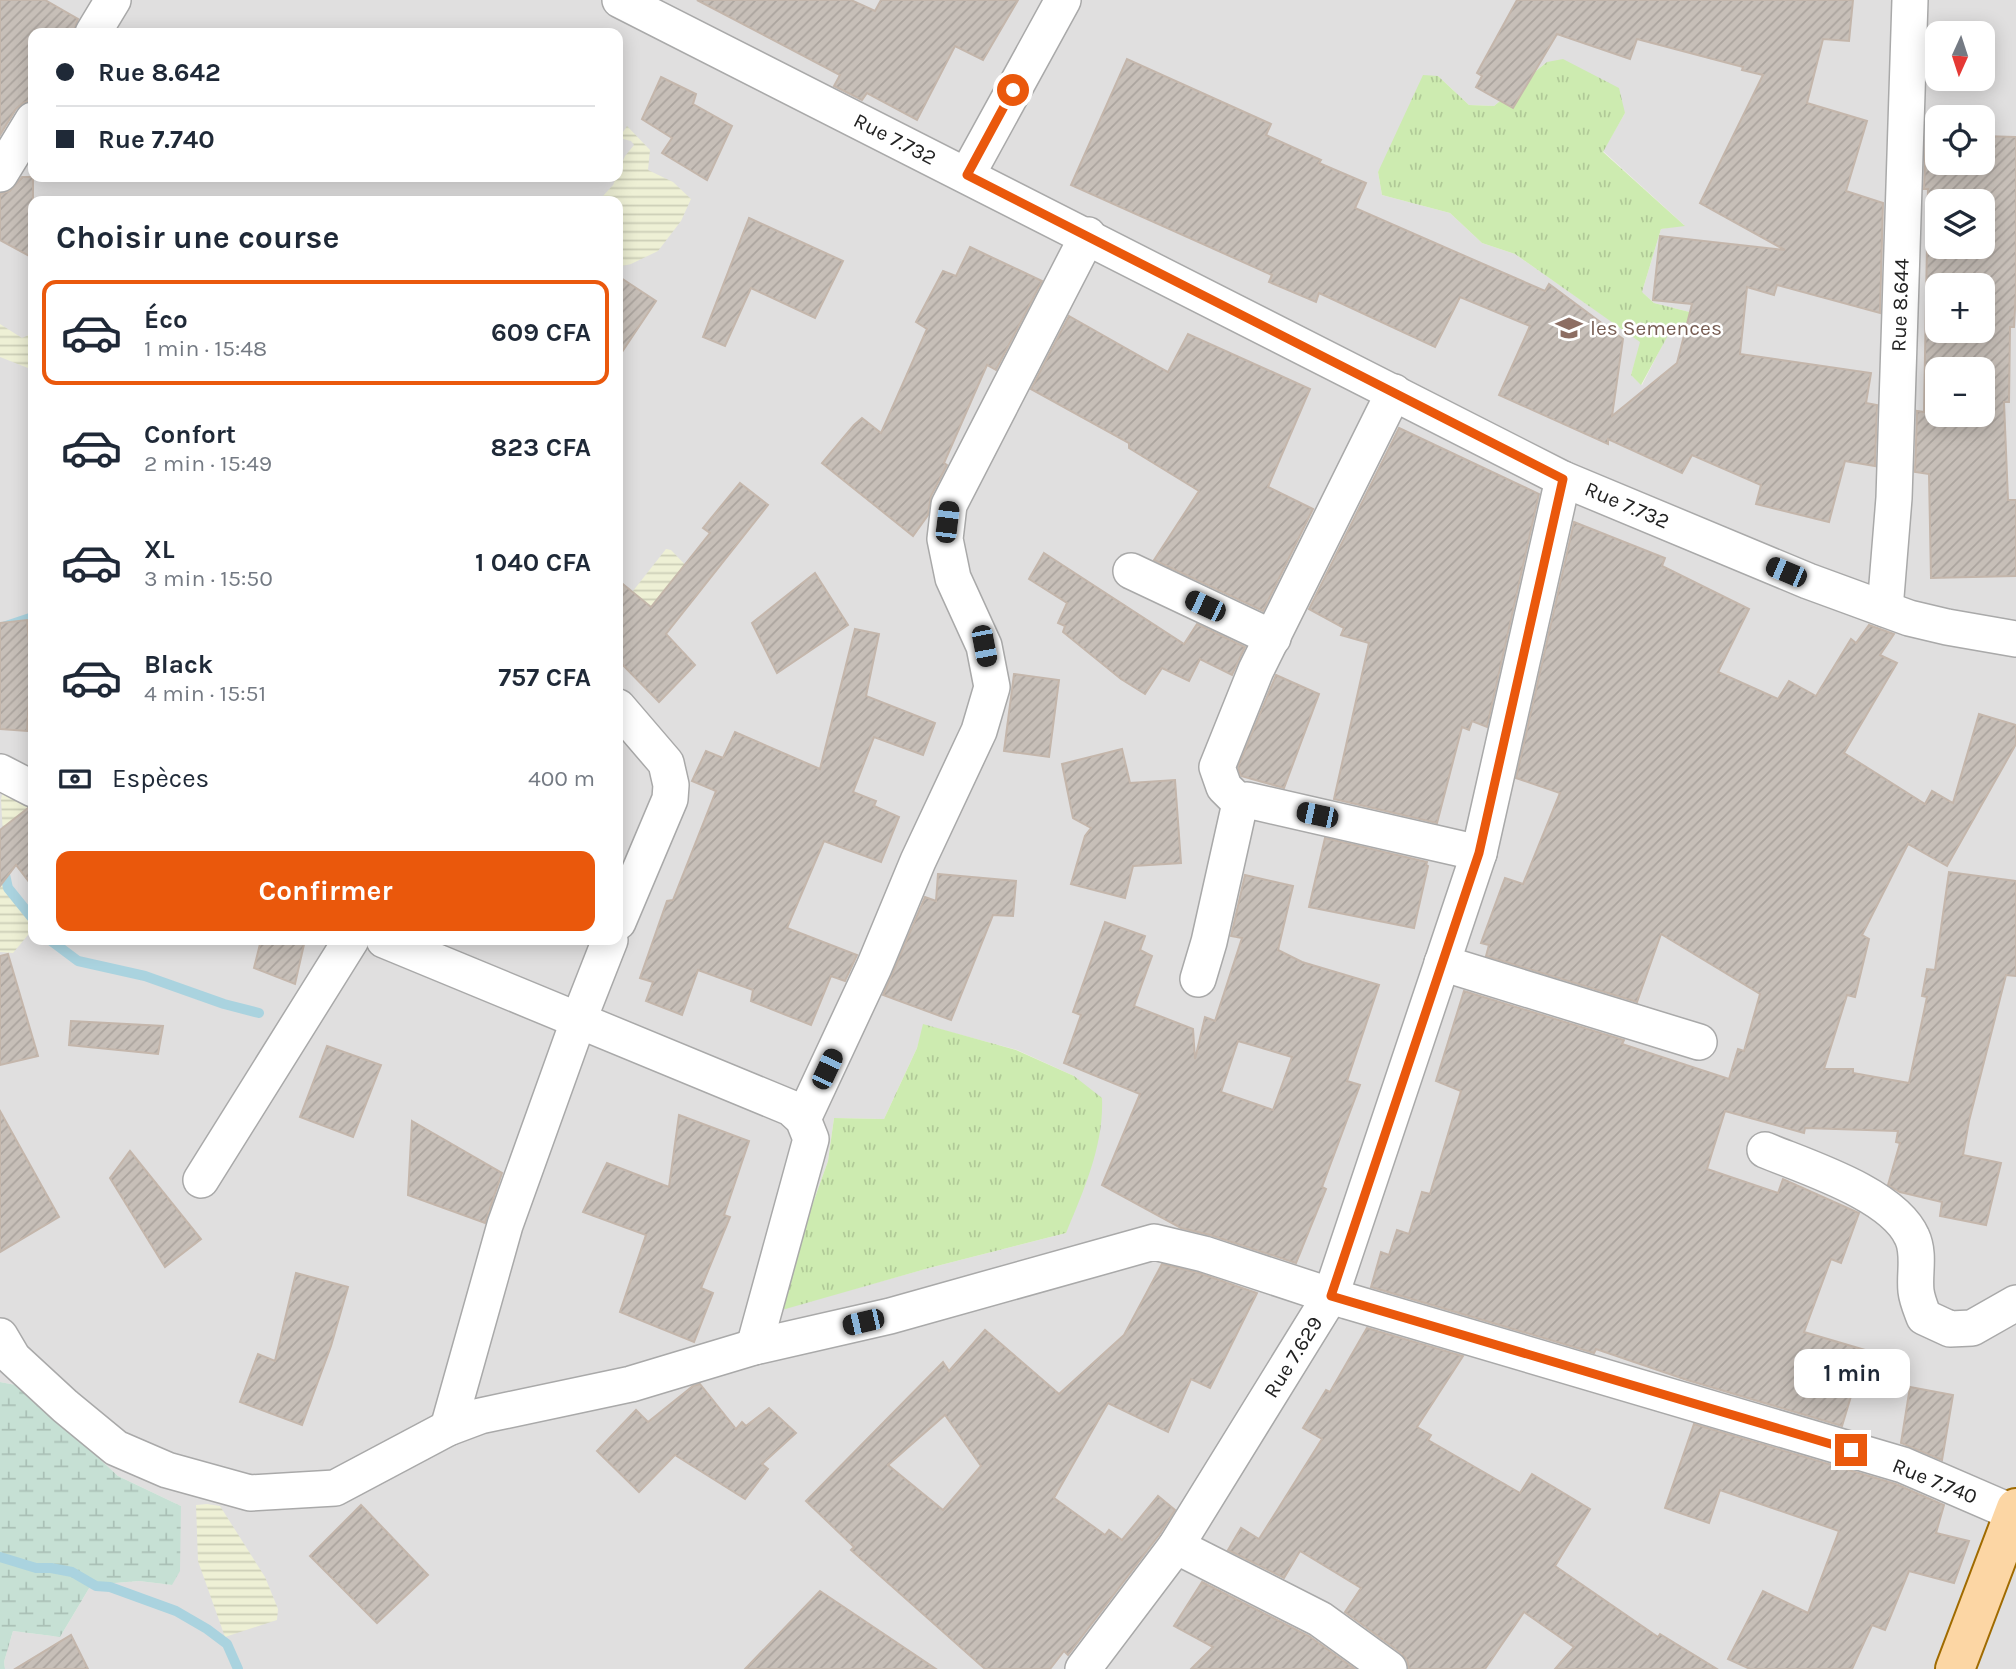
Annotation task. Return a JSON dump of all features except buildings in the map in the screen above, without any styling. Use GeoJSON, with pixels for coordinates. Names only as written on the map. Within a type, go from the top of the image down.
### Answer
{"type":"FeatureCollection","features":[{"type":"Feature","properties":{"kind":"main road"},"geometry":{"type":"LineString","coordinates":[[1955,1669],[2015,1511]]}},
{"type":"Feature","properties":{"kind":"street"},"geometry":{"type":"LineString","coordinates":[[96,28],[113,0]]}},
{"type":"Feature","properties":{"kind":"street","name":"Rue 7.732"},"geometry":{"type":"LineString","coordinates":[[620,0],[1563,479],[1808,581],[1909,618],[2016,639]]}},
{"type":"Feature","properties":{"kind":"street"},"geometry":{"type":"LineString","coordinates":[[967,175],[1063,0]]}},
{"type":"Feature","properties":{"kind":"street","name":"Rue 8.644"},"geometry":{"type":"LineString","coordinates":[[1885,609],[1894,498],[1910,0]]}},
{"type":"Feature","properties":{"kind":"street"},"geometry":{"type":"LineString","coordinates":[[0,174],[28,128]]}},
{"type":"Feature","properties":{"kind":"street"},"geometry":{"type":"LineString","coordinates":[[803,1119],[979,731],[992,687],[984,646],[953,578],[945,539],[949,505],[1088,236]]}},
{"type":"Feature","properties":{"kind":"street"},"geometry":{"type":"LineString","coordinates":[[1240,803],[1224,787],[1217,767],[1256,670],[1394,392]]}},
{"type":"Feature","properties":{"kind":"street","name":"Rue 7.629"},"geometry":{"type":"LineString","coordinates":[[1083,1669],[1176,1546],[1331,1296],[1479,853],[1563,479]]}},
{"type":"Feature","properties":{"kind":"street"},"geometry":{"type":"LineString","coordinates":[[1131,571],[1273,638]]}},
{"type":"Feature","properties":{"kind":"street"},"geometry":{"type":"LineString","coordinates":[[623,714],[666,763],[671,785],[670,799],[623,910]]}},
{"type":"Feature","properties":{"kind":"street"},"geometry":{"type":"LineString","coordinates":[[0,772],[28,786]]}},
{"type":"Feature","properties":{"kind":"street"},"geometry":{"type":"LineString","coordinates":[[1240,803],[1247,800],[1479,853]]}},
{"type":"Feature","properties":{"kind":"street"},"geometry":{"type":"LineString","coordinates":[[1198,979],[1209,942],[1240,803]]}},
{"type":"Feature","properties":{"kind":"street"},"geometry":{"type":"LineString","coordinates":[[201,1180],[349,945]]}},
{"type":"Feature","properties":{"kind":"street"},"geometry":{"type":"LineString","coordinates":[[396,945],[791,1108],[803,1119],[811,1139],[754,1347]]}},
{"type":"Feature","properties":{"kind":"street"},"geometry":{"type":"LineString","coordinates":[[448,1428],[505,1225],[608,945]]}},
{"type":"Feature","properties":{"kind":"street"},"geometry":{"type":"LineString","coordinates":[[1441,963],[1699,1042]]}},
{"type":"Feature","properties":{"kind":"street"},"geometry":{"type":"LineString","coordinates":[[1765,1150],[1854,1186],[1896,1214],[1913,1237],[1916,1293],[1924,1317],[1950,1329],[1972,1328],[2016,1303]]}},
{"type":"Feature","properties":{"kind":"street","name":"Rue 7.740"},"geometry":{"type":"LineString","coordinates":[[0,1336],[13,1358],[116,1448],[167,1470],[250,1493],[335,1488],[448,1428],[480,1416],[631,1384],[754,1347],[890,1316],[1154,1242],[1204,1254],[1331,1296],[1903,1465],[2015,1511]]}},
{"type":"Feature","properties":{"kind":"street"},"geometry":{"type":"LineString","coordinates":[[1176,1546],[1320,1619],[1389,1669]]}},
{"type":"Feature","properties":{"kind":"shaded area"},"geometry":{"type":"Polygon","coordinates":[[[0,0],[2016,0],[2016,1669],[5,1669],[4,1662],[13,1631],[60,1637],[91,1585],[139,1581],[172,1585],[181,1506],[118,1476],[21,1386],[0,1382],[0,0]],[[1547,62],[1494,106],[1469,105],[1438,76],[1378,172],[1382,195],[1450,213],[1482,243],[1515,254],[1641,342],[1631,375],[1642,385],[1672,326],[1728,351],[1729,322],[1654,303],[1642,292],[1661,229],[1684,225],[1603,151],[1625,113],[1547,62]],[[924,1025],[917,1048],[884,1119],[834,1118],[828,1161],[799,1242],[782,1309],[1066,1233],[1074,1076],[1017,1050],[924,1025]]]}},
{"type":"Feature","properties":{"kind":"green space"},"geometry":{"type":"Polygon","coordinates":[[[1563,59],[1619,88],[1625,113],[1603,152],[1685,226],[1661,229],[1642,292],[1654,303],[1729,322],[1728,351],[1673,326],[1641,385],[1631,375],[1640,342],[1515,254],[1482,243],[1450,213],[1382,195],[1378,172],[1423,75],[1438,76],[1469,105],[1494,106],[1547,62],[1563,59]]]}},
{"type":"Feature","properties":{"kind":"green space"},"geometry":{"type":"Polygon","coordinates":[[[627,126],[650,150],[648,170],[673,182],[691,199],[681,221],[658,251],[623,266],[623,196],[603,196],[614,182],[623,182],[623,161],[634,145],[623,139],[627,126]]]}},
{"type":"Feature","properties":{"kind":"green space"},"geometry":{"type":"Polygon","coordinates":[[[0,324],[22,338],[28,335],[28,368],[0,357],[0,324]]]}},
{"type":"Feature","properties":{"kind":"green space"},"geometry":{"type":"Polygon","coordinates":[[[666,549],[671,550],[694,574],[626,652],[623,650],[623,604],[666,549]]]}},
{"type":"Feature","properties":{"kind":"green space"},"geometry":{"type":"Polygon","coordinates":[[[28,782],[28,856],[24,859],[4,854],[1,799],[4,787],[28,782]]]}},
{"type":"Feature","properties":{"kind":"green space"},"geometry":{"type":"Polygon","coordinates":[[[0,883],[28,910],[28,935],[13,953],[0,952],[0,883]]]}},
{"type":"Feature","properties":{"kind":"green space"},"geometry":{"type":"Polygon","coordinates":[[[923,1024],[1016,1050],[1074,1076],[1102,1098],[1096,1150],[1086,1184],[1066,1233],[782,1310],[799,1242],[828,1161],[834,1118],[884,1119],[917,1048],[923,1024]]]}},
{"type":"Feature","properties":{"kind":"green space"},"geometry":{"type":"Polygon","coordinates":[[[0,1382],[21,1386],[118,1476],[181,1506],[180,1571],[172,1585],[139,1581],[91,1585],[60,1637],[13,1631],[4,1662],[5,1669],[0,1669],[0,1382]]]}},
{"type":"Feature","properties":{"kind":"green space"},"geometry":{"type":"Polygon","coordinates":[[[196,1505],[220,1506],[265,1577],[278,1609],[277,1620],[225,1637],[198,1561],[196,1505]]]}},
{"type":"Feature","properties":{"kind":"waterway"},"geometry":{"type":"LineString","coordinates":[[0,628],[28,619]]}},
{"type":"Feature","properties":{"kind":"waterway"},"geometry":{"type":"LineString","coordinates":[[0,717],[28,703]]}},
{"type":"Feature","properties":{"kind":"waterway"},"geometry":{"type":"LineString","coordinates":[[0,852],[8,888],[28,913]]}},
{"type":"Feature","properties":{"kind":"waterway"},"geometry":{"type":"LineString","coordinates":[[57,945],[78,961],[145,976],[224,1004],[259,1013]]}},
{"type":"Feature","properties":{"kind":"waterway"},"geometry":{"type":"LineString","coordinates":[[0,1557],[36,1568],[72,1572],[96,1586],[110,1587],[176,1611],[227,1644],[238,1669]]}},
{"type":"Feature","properties":{"kind":"place","name":"les Semences"},"geometry":{"type":"Point","coordinates":[1569,328]}},
{"type":"Feature","properties":{"kind":"route"},"geometry":{"type":"LineString","coordinates":[[1013,90],[967,175],[1563,479],[1479,853],[1331,1296],[1851,1450]]}}]}
